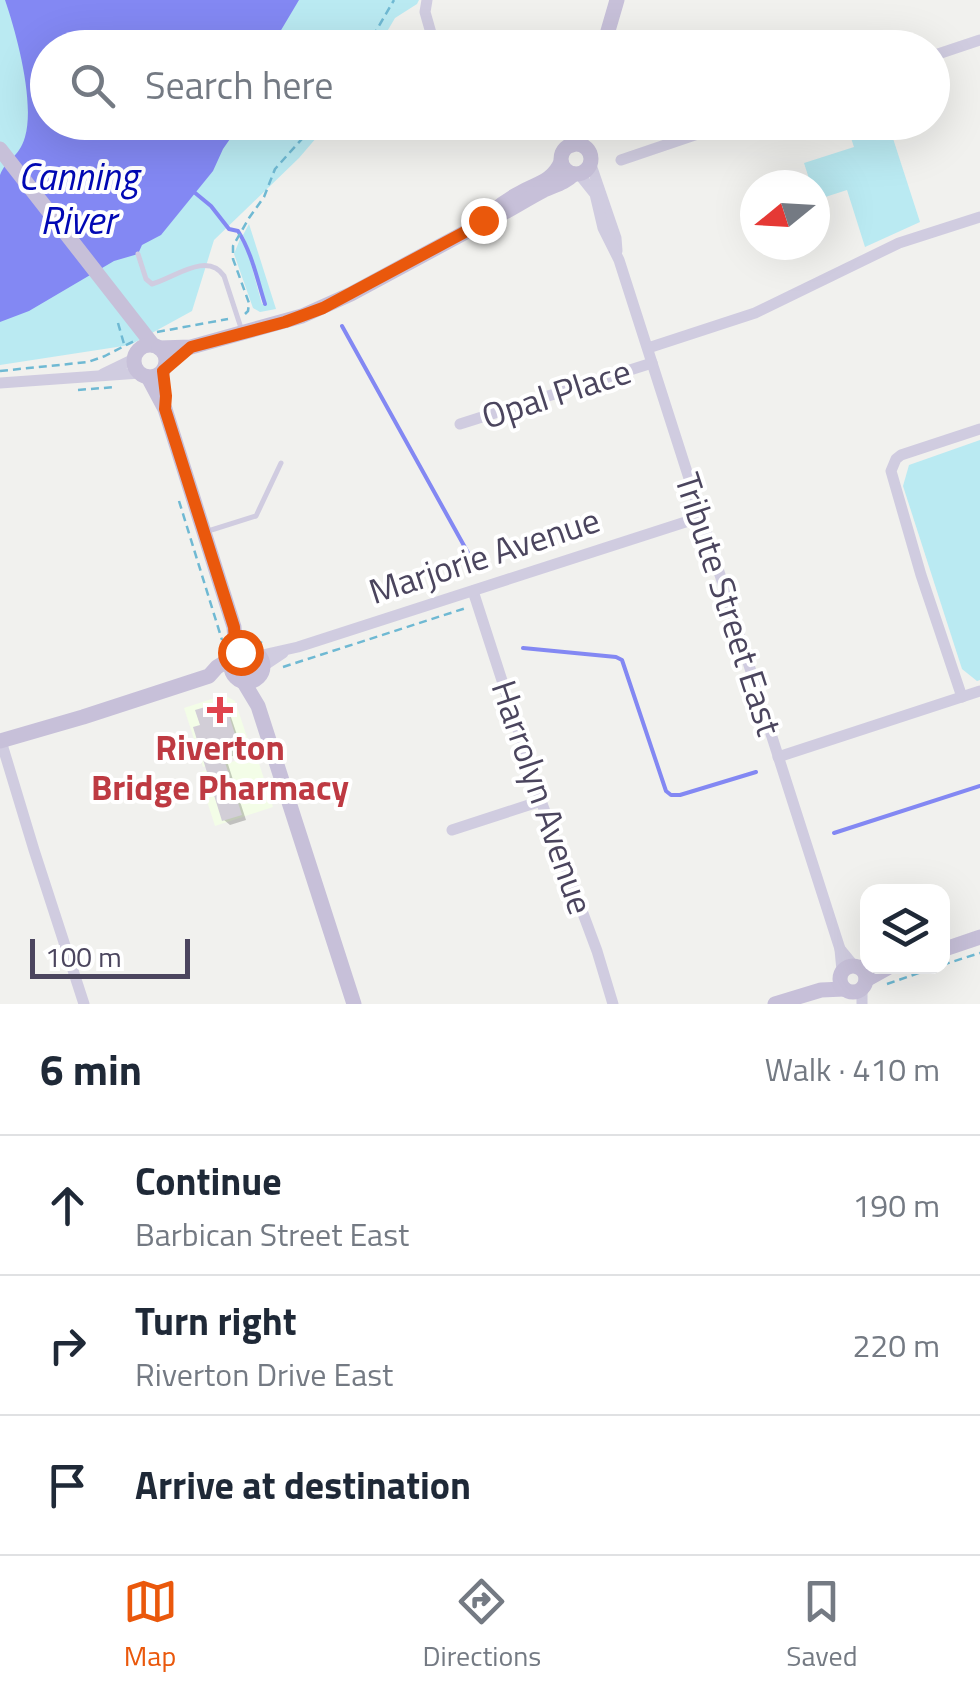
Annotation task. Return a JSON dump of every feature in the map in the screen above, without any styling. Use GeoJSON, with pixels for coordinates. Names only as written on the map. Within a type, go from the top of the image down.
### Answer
{"type":"FeatureCollection","features":[{"type":"Feature","properties":{"kind":"street"},"geometry":{"type":"LineString","coordinates":[[428,0],[425,12],[430,30]]}},
{"type":"Feature","properties":{"kind":"street"},"geometry":{"type":"LineString","coordinates":[[608,30],[617,0]]}},
{"type":"Feature","properties":{"kind":"street"},"geometry":{"type":"LineString","coordinates":[[950,50],[980,40]]}},
{"type":"Feature","properties":{"kind":"street"},"geometry":{"type":"LineString","coordinates":[[0,383],[99,376],[147,356],[243,334],[323,308],[568,180],[577,161],[580,140]]}},
{"type":"Feature","properties":{"kind":"street"},"geometry":{"type":"LineString","coordinates":[[621,160],[679,140]]}},
{"type":"Feature","properties":{"kind":"street"},"geometry":{"type":"LineString","coordinates":[[3,153],[126,310],[166,396],[165,409],[202,533],[248,657],[258,706],[354,1004]]}},
{"type":"Feature","properties":{"kind":"street","name":"Tribute Street East"},"geometry":{"type":"LineString","coordinates":[[577,161],[616,238],[618,260],[700,517],[840,948],[856,984]]}},
{"type":"Feature","properties":{"kind":"street"},"geometry":{"type":"LineString","coordinates":[[648,348],[755,313],[899,244],[980,217]]}},
{"type":"Feature","properties":{"kind":"street","name":"Opal Place"},"geometry":{"type":"LineString","coordinates":[[460,424],[652,362]]}},
{"type":"Feature","properties":{"kind":"street"},"geometry":{"type":"LineString","coordinates":[[962,697],[891,472],[902,455],[980,429]]}},
{"type":"Feature","properties":{"kind":"street","name":"Marjorie Avenue"},"geometry":{"type":"LineString","coordinates":[[0,741],[208,676],[248,657],[286,650],[700,517]]}},
{"type":"Feature","properties":{"kind":"street","name":"Harrolyn Avenue"},"geometry":{"type":"LineString","coordinates":[[473,591],[541,802],[613,1004]]}},
{"type":"Feature","properties":{"kind":"street"},"geometry":{"type":"LineString","coordinates":[[778,757],[980,691]]}},
{"type":"Feature","properties":{"kind":"street"},"geometry":{"type":"LineString","coordinates":[[0,741],[84,1004]]}},
{"type":"Feature","properties":{"kind":"street"},"geometry":{"type":"LineString","coordinates":[[452,830],[541,802]]}},
{"type":"Feature","properties":{"kind":"street"},"geometry":{"type":"LineString","coordinates":[[950,947],[980,937]]}},
{"type":"Feature","properties":{"kind":"street"},"geometry":{"type":"LineString","coordinates":[[776,1004],[856,984]]}},
{"type":"Feature","properties":{"kind":"lane"},"geometry":{"type":"LineString","coordinates":[[138,254],[146,279],[152,284],[194,267],[218,268],[243,334]]}},
{"type":"Feature","properties":{"kind":"lane"},"geometry":{"type":"LineString","coordinates":[[202,533],[256,516],[281,463]]}},
{"type":"Feature","properties":{"kind":"path"},"geometry":{"type":"LineString","coordinates":[[376,30],[394,0]]}},
{"type":"Feature","properties":{"kind":"path"},"geometry":{"type":"LineString","coordinates":[[0,371],[88,362],[105,356],[147,356],[203,326],[248,311],[232,258],[233,246],[264,197],[276,169],[301,140]]}},
{"type":"Feature","properties":{"kind":"path"},"geometry":{"type":"LineString","coordinates":[[78,390],[114,387]]}},
{"type":"Feature","properties":{"kind":"path"},"geometry":{"type":"LineString","coordinates":[[183,500],[178,501],[248,657],[471,606]]}},
{"type":"Feature","properties":{"kind":"path"},"geometry":{"type":"LineString","coordinates":[[950,963],[980,954]]}},
{"type":"Feature","properties":{"kind":"path"},"geometry":{"type":"LineString","coordinates":[[856,984],[903,974]]}},
{"type":"Feature","properties":{"kind":"shaded area"},"geometry":{"type":"Polygon","coordinates":[[[0,0],[419,0],[395,18],[388,30],[30,30],[30,140],[314,140],[214,240],[192,311],[130,345],[0,365],[0,0]]]}},
{"type":"Feature","properties":{"kind":"shaded area"},"geometry":{"type":"Polygon","coordinates":[[[852,140],[893,140],[920,222],[865,247],[847,190],[830,195],[830,170],[806,170],[804,163],[854,147],[852,140]]]}},
{"type":"Feature","properties":{"kind":"shaded area"},"geometry":{"type":"Polygon","coordinates":[[[249,224],[276,309],[260,312],[253,308],[234,254],[240,239],[247,249],[262,304],[266,304],[243,235],[249,224]]]}},
{"type":"Feature","properties":{"kind":"shaded area"},"geometry":{"type":"Polygon","coordinates":[[[980,440],[977,681],[962,669],[903,486],[909,465],[980,440]]]}},
{"type":"Feature","properties":{"kind":"shaded area"},"geometry":{"type":"Polygon","coordinates":[[[224,695],[235,701],[252,752],[203,767],[184,708],[224,695]]]}},
{"type":"Feature","properties":{"kind":"shaded area"},"geometry":{"type":"Polygon","coordinates":[[[256,754],[273,807],[215,826],[201,772],[256,754]]]}},
{"type":"Feature","properties":{"kind":"water","name":"Canning River"},"geometry":{"type":"Polygon","coordinates":[[[5,0],[299,0],[281,30],[30,30],[30,140],[229,140],[213,171],[161,235],[142,245],[138,254],[114,261],[29,311],[0,322],[0,175],[22,144],[28,122],[19,50],[5,0]]]}},
{"type":"Feature","properties":{"kind":"building"},"geometry":{"type":"Polygon","coordinates":[[[219,703],[226,706],[239,747],[222,753],[242,815],[222,821],[193,727],[200,725],[195,710],[219,703]]]}},
{"type":"Feature","properties":{"kind":"waterway"},"geometry":{"type":"LineString","coordinates":[[194,192],[229,229],[238,231],[251,257],[265,304]]}},
{"type":"Feature","properties":{"kind":"waterway"},"geometry":{"type":"LineString","coordinates":[[342,326],[472,560]]}},
{"type":"Feature","properties":{"kind":"waterway"},"geometry":{"type":"LineString","coordinates":[[523,648],[622,660],[666,791],[671,795],[756,772]]}},
{"type":"Feature","properties":{"kind":"waterway"},"geometry":{"type":"LineString","coordinates":[[834,833],[980,786]]}},
{"type":"Feature","properties":{"kind":"place","name":"Riverton Bridge Pharmacy"},"geometry":{"type":"Point","coordinates":[220,710]}},
{"type":"Feature","properties":{"kind":"route"},"geometry":{"type":"LineString","coordinates":[[240,652],[236,654],[234,627],[165,409],[163,371],[191,347],[323,308],[483,220]]}}]}
